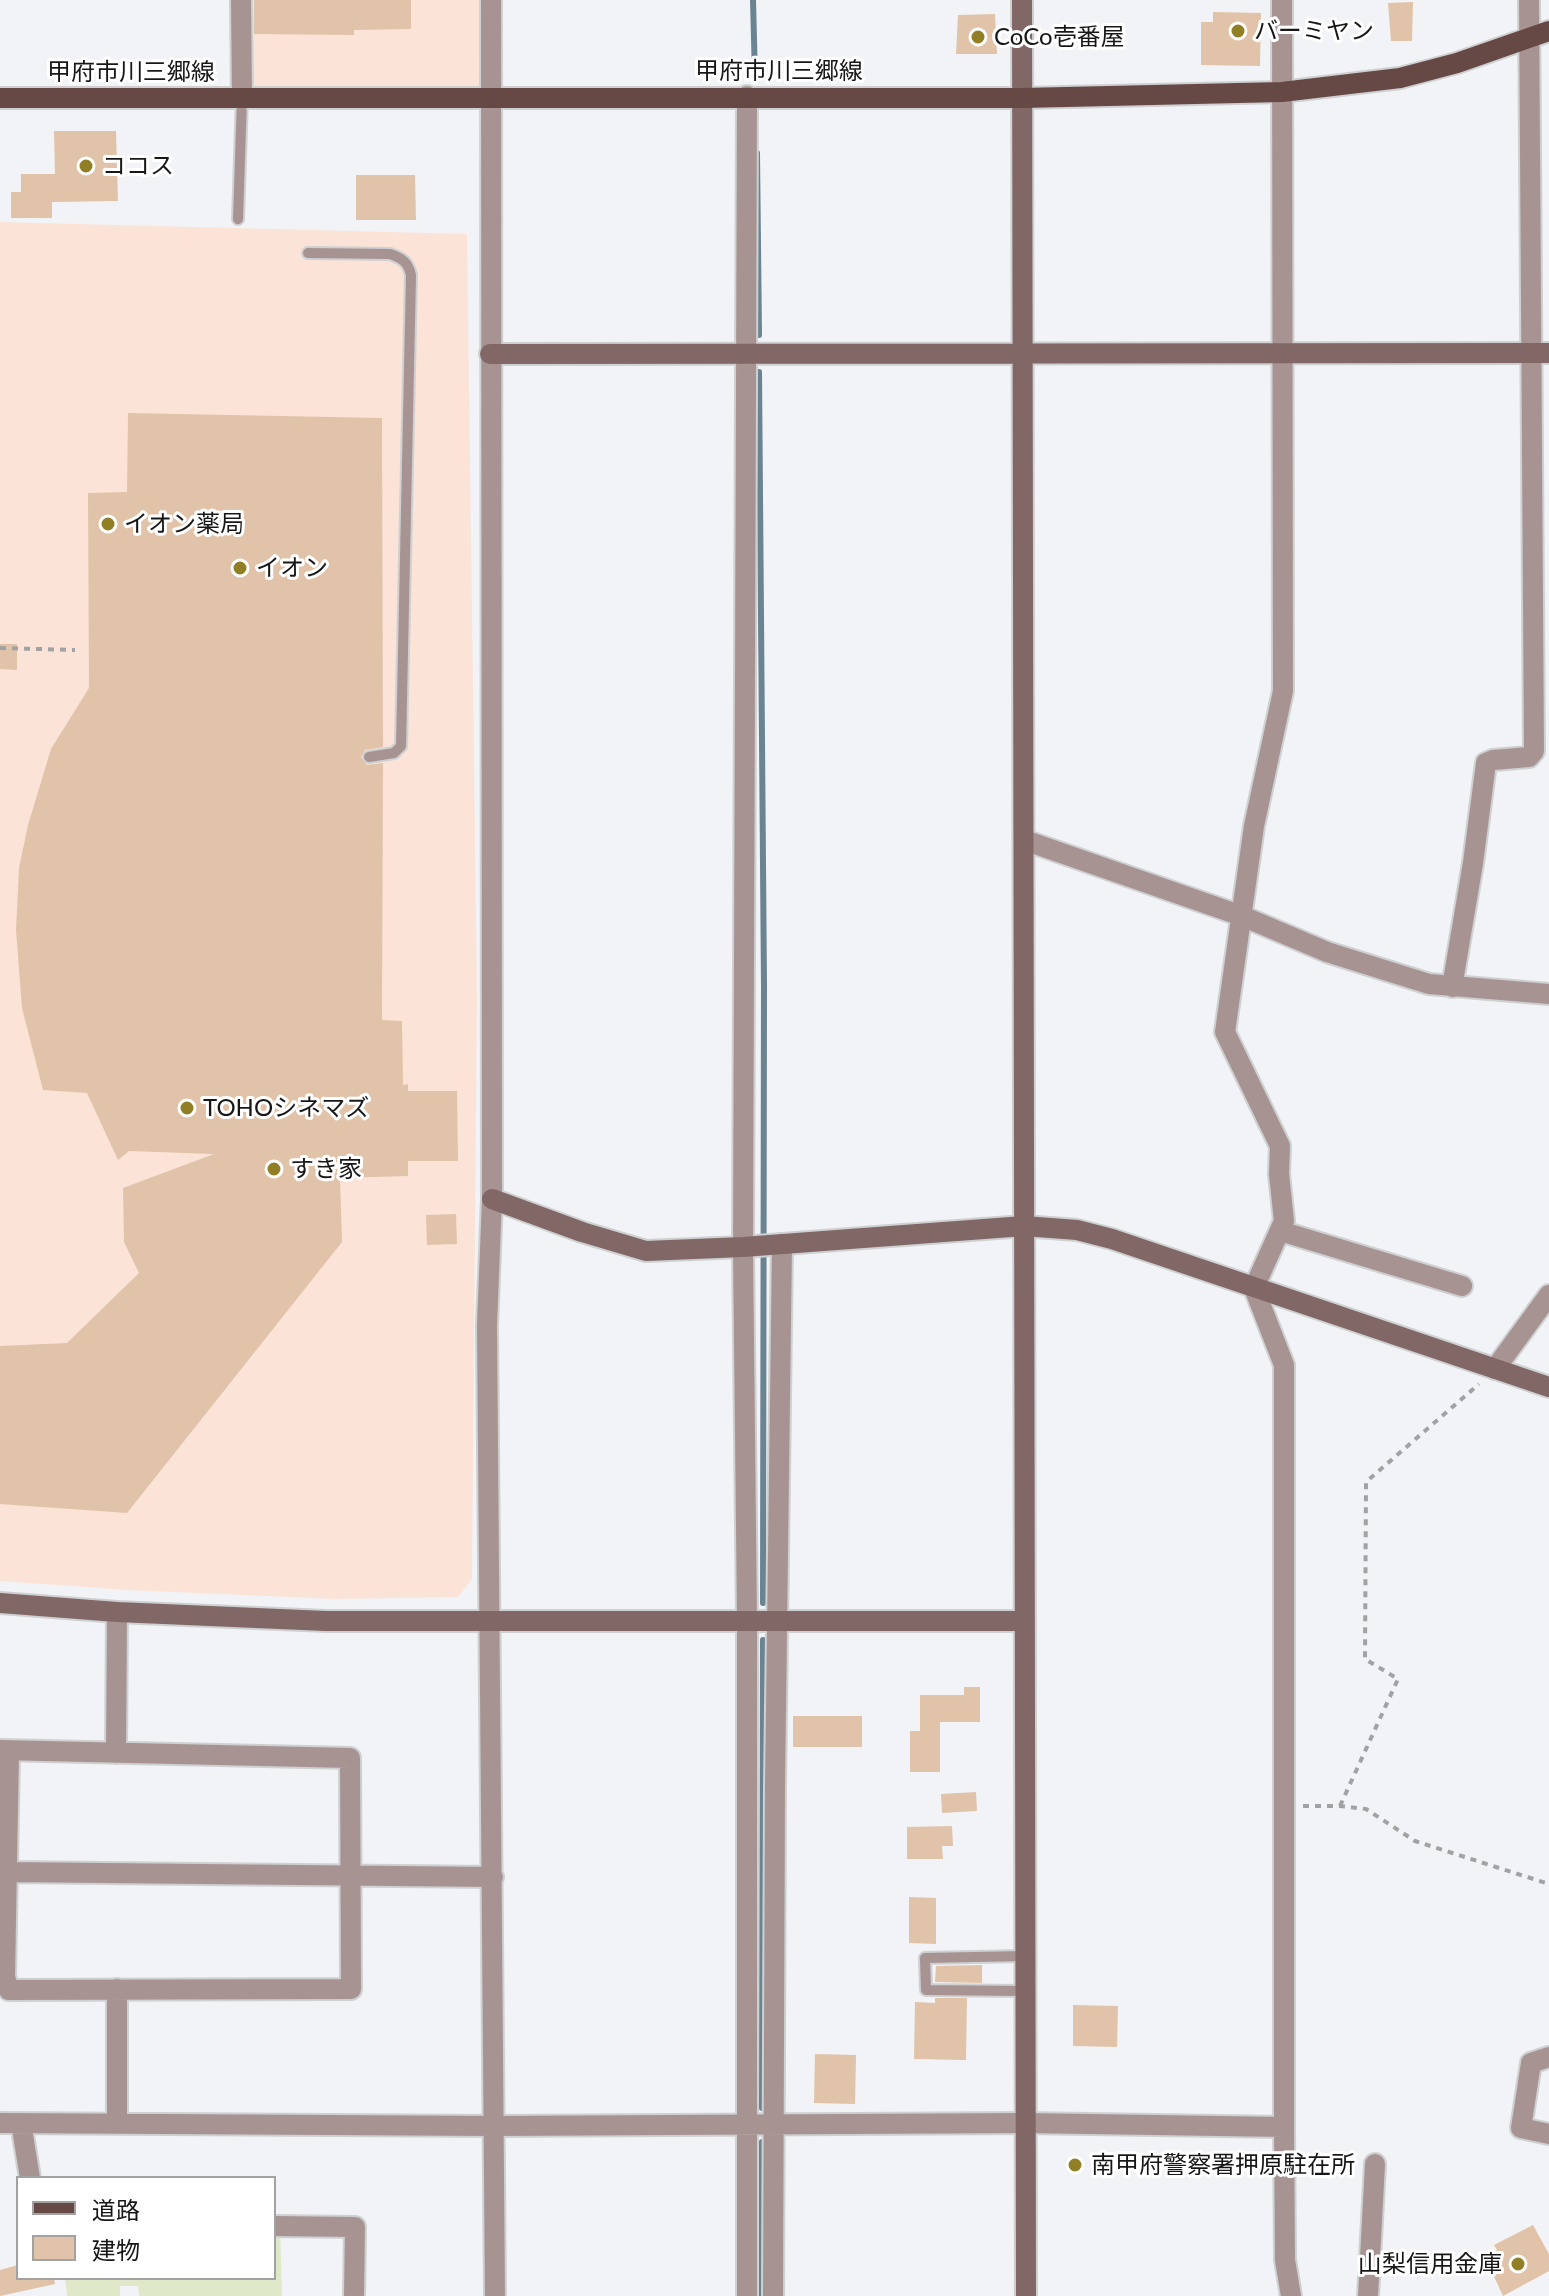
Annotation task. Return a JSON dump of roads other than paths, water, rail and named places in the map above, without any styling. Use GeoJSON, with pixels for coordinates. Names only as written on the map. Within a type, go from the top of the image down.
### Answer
{"type":"FeatureCollection","features":[{"type":"Feature","properties":{"kind":"main road","name":"甲府市川三郷線"},"geometry":{"type":"LineString","coordinates":[[0,98],[1022,98],[1282,92],[1400,78],[1457,63],[1549,31]]}},
{"type":"Feature","properties":{"kind":"street"},"geometry":{"type":"LineString","coordinates":[[241,0],[242,97]]}},
{"type":"Feature","properties":{"kind":"street"},"geometry":{"type":"LineString","coordinates":[[491,0],[492,1199],[487,1325],[495,2296]]}},
{"type":"Feature","properties":{"kind":"street"},"geometry":{"type":"LineString","coordinates":[[1022,0],[1026,2296]]}},
{"type":"Feature","properties":{"kind":"street"},"geometry":{"type":"LineString","coordinates":[[1282,0],[1283,691],[1254,826],[1225,1032],[1280,1146],[1279,1174],[1284,1221],[1254,1288],[1284,1365],[1284,2127],[1285,2260],[1291,2296]]}},
{"type":"Feature","properties":{"kind":"street"},"geometry":{"type":"LineString","coordinates":[[1452,987],[1486,763],[1529,757],[1534,751],[1540,352],[1529,0]]}},
{"type":"Feature","properties":{"kind":"street"},"geometry":{"type":"LineString","coordinates":[[747,96],[743,1247],[747,1621],[747,2296]]}},
{"type":"Feature","properties":{"kind":"street"},"geometry":{"type":"LineString","coordinates":[[490,354],[1540,352]]}},
{"type":"Feature","properties":{"kind":"street"},"geometry":{"type":"LineString","coordinates":[[1024,840],[1242,916],[1327,952],[1429,984],[1549,994]]}},
{"type":"Feature","properties":{"kind":"street"},"geometry":{"type":"LineString","coordinates":[[492,1199],[582,1232],[646,1251],[743,1247],[1024,1226],[1077,1230],[1112,1239],[1549,1387]]}},
{"type":"Feature","properties":{"kind":"street"},"geometry":{"type":"LineString","coordinates":[[1280,1231],[1462,1286]]}},
{"type":"Feature","properties":{"kind":"street"},"geometry":{"type":"LineString","coordinates":[[773,2296],[782,1244]]}},
{"type":"Feature","properties":{"kind":"street"},"geometry":{"type":"LineString","coordinates":[[1495,1369],[1549,1295]]}},
{"type":"Feature","properties":{"kind":"street"},"geometry":{"type":"LineString","coordinates":[[0,1603],[117,1612],[326,1621],[1024,1621]]}},
{"type":"Feature","properties":{"kind":"street"},"geometry":{"type":"LineString","coordinates":[[116,1753],[117,1612]]}},
{"type":"Feature","properties":{"kind":"street"},"geometry":{"type":"LineString","coordinates":[[4,1751],[350,1758],[351,1989],[9,1990],[3,1964],[8,1872],[4,1751]]}},
{"type":"Feature","properties":{"kind":"street"},"geometry":{"type":"LineString","coordinates":[[8,1872],[493,1877]]}},
{"type":"Feature","properties":{"kind":"street"},"geometry":{"type":"LineString","coordinates":[[117,1989],[117,2123]]}},
{"type":"Feature","properties":{"kind":"street"},"geometry":{"type":"LineString","coordinates":[[1549,2057],[1531,2063],[1521,2128],[1549,2134]]}},
{"type":"Feature","properties":{"kind":"street"},"geometry":{"type":"LineString","coordinates":[[0,2123],[494,2126],[1024,2123],[1284,2127]]}},
{"type":"Feature","properties":{"kind":"street"},"geometry":{"type":"LineString","coordinates":[[21,2123],[30,2176]]}},
{"type":"Feature","properties":{"kind":"street"},"geometry":{"type":"LineString","coordinates":[[1368,2296],[1375,2164]]}},
{"type":"Feature","properties":{"kind":"street"},"geometry":{"type":"LineString","coordinates":[[276,2226],[355,2227],[354,2296]]}},
{"type":"Feature","properties":{"kind":"lane"},"geometry":{"type":"LineString","coordinates":[[238,219],[242,97]]}},
{"type":"Feature","properties":{"kind":"lane"},"geometry":{"type":"LineString","coordinates":[[308,253],[390,254],[400,257],[409,266],[411,275],[401,746],[394,753],[369,757]]}},
{"type":"Feature","properties":{"kind":"lane"},"geometry":{"type":"LineString","coordinates":[[1024,1956],[925,1958],[926,1990],[1024,1991]]}},
{"type":"Feature","properties":{"kind":"waterway"},"geometry":{"type":"LineString","coordinates":[[753,0],[755,78]]}},
{"type":"Feature","properties":{"kind":"waterway"},"geometry":{"type":"LineString","coordinates":[[757,153],[759,335]]}},
{"type":"Feature","properties":{"kind":"waterway"},"geometry":{"type":"LineString","coordinates":[[759,372],[764,986],[763,1603]]}},
{"type":"Feature","properties":{"kind":"waterway"},"geometry":{"type":"LineString","coordinates":[[762,2108],[763,1640]]}},
{"type":"Feature","properties":{"kind":"waterway"},"geometry":{"type":"LineString","coordinates":[[762,2142],[762,2296]]}},
{"type":"Feature","properties":{"kind":"place","name":"バーミヤン"},"geometry":{"type":"Point","coordinates":[1238,31]}},
{"type":"Feature","properties":{"kind":"place","name":"CoCo壱番屋"},"geometry":{"type":"Point","coordinates":[978,37]}},
{"type":"Feature","properties":{"kind":"place","name":"ココス"},"geometry":{"type":"Point","coordinates":[86,166]}},
{"type":"Feature","properties":{"kind":"place","name":"イオン薬局"},"geometry":{"type":"Point","coordinates":[108,524]}},
{"type":"Feature","properties":{"kind":"place","name":"イオン"},"geometry":{"type":"Point","coordinates":[240,568]}},
{"type":"Feature","properties":{"kind":"place","name":"TOHOシネマズ"},"geometry":{"type":"Point","coordinates":[187,1108]}},
{"type":"Feature","properties":{"kind":"place","name":"すき家"},"geometry":{"type":"Point","coordinates":[274,1169]}},
{"type":"Feature","properties":{"kind":"place","name":"南甲府警察署押原駐在所"},"geometry":{"type":"Point","coordinates":[1075,2165]}},
{"type":"Feature","properties":{"kind":"place","name":"山梨信用金庫"},"geometry":{"type":"Point","coordinates":[1518,2264]}}]}
